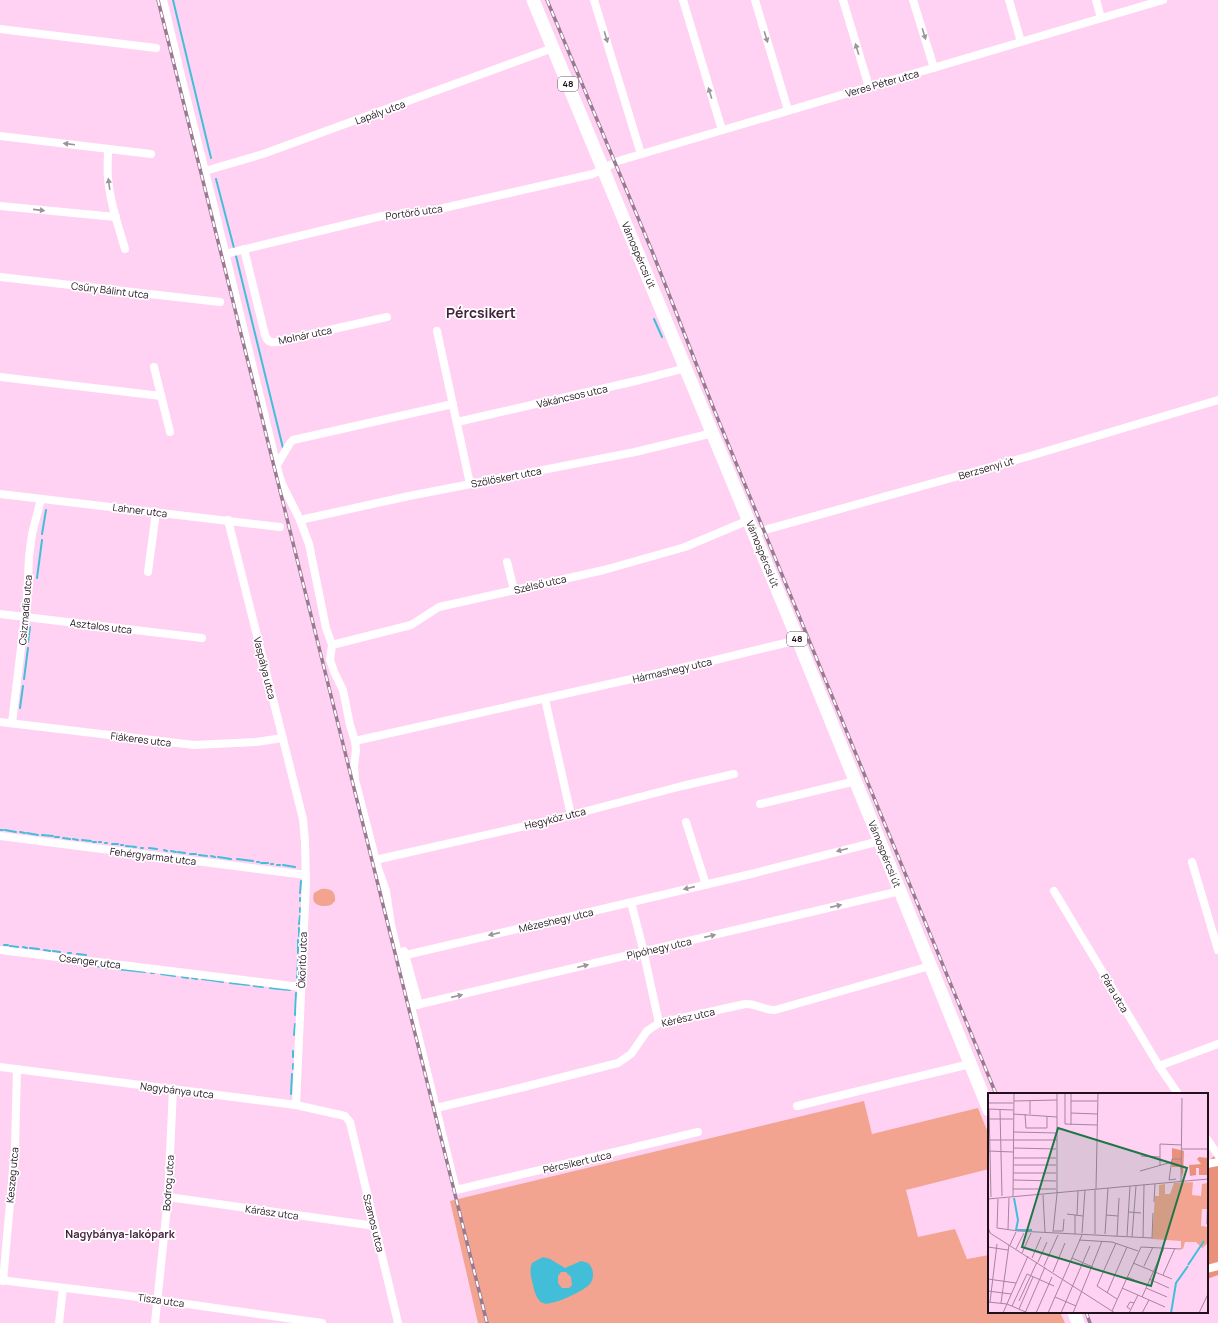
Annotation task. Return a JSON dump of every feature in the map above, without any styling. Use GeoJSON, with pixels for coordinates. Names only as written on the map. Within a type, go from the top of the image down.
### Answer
{"type":"FeatureCollection","features":[{"type":"Feature","properties":{"kind":"main road","name":"Vámospércsi út"},"geometry":{"type":"LineString","coordinates":[[533,0],[749,520],[988,1108]]}},
{"type":"Feature","properties":{"kind":"main road"},"geometry":{"type":"LineString","coordinates":[[1074,1313],[1078,1323]]}},
{"type":"Feature","properties":{"kind":"street"},"geometry":{"type":"LineString","coordinates":[[163,0],[282,484],[300,520],[309,544],[326,628],[332,645],[330,655],[331,664],[343,690],[350,725],[355,741],[355,780],[375,860],[386,891],[390,921],[395,940],[415,1006]]}},
{"type":"Feature","properties":{"kind":"street"},"geometry":{"type":"LineString","coordinates":[[594,0],[641,154]]}},
{"type":"Feature","properties":{"kind":"street"},"geometry":{"type":"LineString","coordinates":[[682,0],[722,130]]}},
{"type":"Feature","properties":{"kind":"street"},"geometry":{"type":"LineString","coordinates":[[755,0],[788,110]]}},
{"type":"Feature","properties":{"kind":"street"},"geometry":{"type":"LineString","coordinates":[[843,0],[869,87]]}},
{"type":"Feature","properties":{"kind":"street"},"geometry":{"type":"LineString","coordinates":[[913,0],[934,68]]}},
{"type":"Feature","properties":{"kind":"street"},"geometry":{"type":"LineString","coordinates":[[1009,0],[1021,42]]}},
{"type":"Feature","properties":{"kind":"street"},"geometry":{"type":"LineString","coordinates":[[1096,0],[1101,18]]}},
{"type":"Feature","properties":{"kind":"street","name":"Veres Péter utca"},"geometry":{"type":"LineString","coordinates":[[602,169],[616,161],[1163,0]]}},
{"type":"Feature","properties":{"kind":"street"},"geometry":{"type":"LineString","coordinates":[[0,29],[156,48]]}},
{"type":"Feature","properties":{"kind":"street","name":"Lapály utca"},"geometry":{"type":"LineString","coordinates":[[205,172],[264,154],[553,48]]}},
{"type":"Feature","properties":{"kind":"street"},"geometry":{"type":"LineString","coordinates":[[0,136],[151,154]]}},
{"type":"Feature","properties":{"kind":"street"},"geometry":{"type":"LineString","coordinates":[[108,149],[107,176],[125,249]]}},
{"type":"Feature","properties":{"kind":"street","name":"Portörő utca"},"geometry":{"type":"LineString","coordinates":[[225,254],[382,216],[423,212],[492,198],[591,175],[602,169]]}},
{"type":"Feature","properties":{"kind":"street"},"geometry":{"type":"LineString","coordinates":[[0,206],[116,217]]}},
{"type":"Feature","properties":{"kind":"street","name":"Molnár utca"},"geometry":{"type":"LineString","coordinates":[[244,250],[265,335],[271,342],[387,317]]}},
{"type":"Feature","properties":{"kind":"street","name":"Csűry Bálint utca"},"geometry":{"type":"LineString","coordinates":[[0,277],[220,302]]}},
{"type":"Feature","properties":{"kind":"street"},"geometry":{"type":"LineString","coordinates":[[437,331],[470,484]]}},
{"type":"Feature","properties":{"kind":"street"},"geometry":{"type":"LineString","coordinates":[[154,367],[170,432]]}},
{"type":"Feature","properties":{"kind":"street","name":"Vákáncsos utca"},"geometry":{"type":"LineString","coordinates":[[457,422],[686,368]]}},
{"type":"Feature","properties":{"kind":"street"},"geometry":{"type":"LineString","coordinates":[[0,377],[161,396]]}},
{"type":"Feature","properties":{"kind":"street","name":"Berzsenyi út"},"geometry":{"type":"LineString","coordinates":[[754,533],[1015,460],[1218,400]]}},
{"type":"Feature","properties":{"kind":"street"},"geometry":{"type":"LineString","coordinates":[[277,465],[293,440],[453,404]]}},
{"type":"Feature","properties":{"kind":"street","name":"Szőlőskert utca"},"geometry":{"type":"LineString","coordinates":[[300,520],[470,484],[635,452],[713,433]]}},
{"type":"Feature","properties":{"kind":"street","name":"Lahner utca"},"geometry":{"type":"LineString","coordinates":[[0,494],[280,526]]}},
{"type":"Feature","properties":{"kind":"street","name":"Csizmadia utca"},"geometry":{"type":"LineString","coordinates":[[12,723],[28,590],[29,557],[32,534],[41,499]]}},
{"type":"Feature","properties":{"kind":"street"},"geometry":{"type":"LineString","coordinates":[[148,572],[156,512]]}},
{"type":"Feature","properties":{"kind":"street","name":"Vaspálya utca"},"geometry":{"type":"LineString","coordinates":[[228,520],[302,815]]}},
{"type":"Feature","properties":{"kind":"street","name":"Szélső utca"},"geometry":{"type":"LineString","coordinates":[[332,645],[413,624],[439,607],[604,570],[686,547],[749,520]]}},
{"type":"Feature","properties":{"kind":"street"},"geometry":{"type":"LineString","coordinates":[[508,562],[514,590]]}},
{"type":"Feature","properties":{"kind":"street","name":"Asztalos utca"},"geometry":{"type":"LineString","coordinates":[[0,614],[202,638]]}},
{"type":"Feature","properties":{"kind":"street","name":"Hármashegy utca"},"geometry":{"type":"LineString","coordinates":[[355,741],[545,699],[798,640]]}},
{"type":"Feature","properties":{"kind":"street"},"geometry":{"type":"LineString","coordinates":[[545,699],[571,815]]}},
{"type":"Feature","properties":{"kind":"street","name":"Fiákeres utca"},"geometry":{"type":"LineString","coordinates":[[0,722],[194,745],[256,742],[283,738]]}},
{"type":"Feature","properties":{"kind":"street","name":"Hegyköz utca"},"geometry":{"type":"LineString","coordinates":[[375,860],[571,815],[734,774]]}},
{"type":"Feature","properties":{"kind":"street"},"geometry":{"type":"LineString","coordinates":[[760,804],[856,781]]}},
{"type":"Feature","properties":{"kind":"street","name":"Ököritó utca"},"geometry":{"type":"LineString","coordinates":[[296,1105],[306,875],[302,815]]}},
{"type":"Feature","properties":{"kind":"street"},"geometry":{"type":"LineString","coordinates":[[686,822],[706,884]]}},
{"type":"Feature","properties":{"kind":"street","name":"Fehérgyarmat utca"},"geometry":{"type":"LineString","coordinates":[[0,836],[306,875]]}},
{"type":"Feature","properties":{"kind":"street","name":"Mézeshegy utca"},"geometry":{"type":"LineString","coordinates":[[406,955],[880,841]]}},
{"type":"Feature","properties":{"kind":"street"},"geometry":{"type":"LineString","coordinates":[[1192,862],[1218,950]]}},
{"type":"Feature","properties":{"kind":"street","name":"Pipóhegy utca"},"geometry":{"type":"LineString","coordinates":[[415,1006],[900,891]]}},
{"type":"Feature","properties":{"kind":"street","name":"Pára utca"},"geometry":{"type":"LineString","coordinates":[[1054,891],[1159,1066],[1177,1093]]}},
{"type":"Feature","properties":{"kind":"street"},"geometry":{"type":"LineString","coordinates":[[631,902],[659,1024]]}},
{"type":"Feature","properties":{"kind":"street"},"geometry":{"type":"LineString","coordinates":[[395,940],[406,955],[436,1108]]}},
{"type":"Feature","properties":{"kind":"street","name":"Csenger utca"},"geometry":{"type":"LineString","coordinates":[[0,950],[301,987]]}},
{"type":"Feature","properties":{"kind":"street","name":"Kérész utca"},"geometry":{"type":"LineString","coordinates":[[436,1108],[618,1063],[631,1054],[644,1034],[652,1026],[745,1004],[755,1004],[768,1010],[775,1010],[930,966]]}},
{"type":"Feature","properties":{"kind":"street"},"geometry":{"type":"LineString","coordinates":[[1159,1066],[1218,1044]]}},
{"type":"Feature","properties":{"kind":"street"},"geometry":{"type":"LineString","coordinates":[[797,1106],[970,1064]]}},
{"type":"Feature","properties":{"kind":"street","name":"Nagybánya utca"},"geometry":{"type":"LineString","coordinates":[[0,1067],[296,1105],[343,1114],[350,1122]]}},
{"type":"Feature","properties":{"kind":"street","name":"Keszeg utca"},"geometry":{"type":"LineString","coordinates":[[2,1280],[15,1148],[17,1069]]}},
{"type":"Feature","properties":{"kind":"street","name":"Bodrog utca"},"geometry":{"type":"LineString","coordinates":[[154,1323],[168,1197],[173,1089]]}},
{"type":"Feature","properties":{"kind":"street","name":"Pércsikert utca"},"geometry":{"type":"LineString","coordinates":[[436,1108],[456,1190],[698,1132]]}},
{"type":"Feature","properties":{"kind":"street","name":"Szamos utca"},"geometry":{"type":"LineString","coordinates":[[350,1122],[398,1323]]}},
{"type":"Feature","properties":{"kind":"street"},"geometry":{"type":"LineString","coordinates":[[1208,1140],[1218,1155]]}},
{"type":"Feature","properties":{"kind":"street"},"geometry":{"type":"LineString","coordinates":[[1208,1164],[1218,1162]]}},
{"type":"Feature","properties":{"kind":"street","name":"Kárász utca"},"geometry":{"type":"LineString","coordinates":[[168,1197],[375,1226]]}},
{"type":"Feature","properties":{"kind":"street"},"geometry":{"type":"LineString","coordinates":[[1208,1269],[1218,1266]]}},
{"type":"Feature","properties":{"kind":"street","name":"Tisza utca"},"geometry":{"type":"LineString","coordinates":[[2,1280],[322,1323]]}},
{"type":"Feature","properties":{"kind":"street"},"geometry":{"type":"LineString","coordinates":[[59,1323],[63,1288]]}},
{"type":"Feature","properties":{"kind":"shaded area"},"geometry":{"type":"Polygon","coordinates":[[[321,889],[332,891],[335,901],[331,905],[320,906],[315,903],[313,897],[314,893],[321,889]]]}},
{"type":"Feature","properties":{"kind":"shaded area"},"geometry":{"type":"Polygon","coordinates":[[[864,1101],[872,1134],[978,1108],[988,1133],[988,1169],[906,1190],[918,1237],[955,1229],[967,1259],[988,1255],[988,1313],[1060,1313],[1065,1323],[478,1323],[450,1201],[864,1101]]]}},
{"type":"Feature","properties":{"kind":"shaded area"},"geometry":{"type":"Polygon","coordinates":[[[1218,1153],[1218,1275],[1208,1279],[1208,1161],[1218,1153]]]}},
{"type":"Feature","properties":{"kind":"water"},"geometry":{"type":"Polygon","coordinates":[[[543,1257],[550,1259],[565,1268],[581,1261],[588,1263],[592,1268],[592,1280],[586,1288],[574,1294],[553,1303],[543,1303],[537,1298],[534,1290],[531,1274],[532,1263],[543,1257]],[[561,1272],[558,1276],[558,1283],[562,1288],[569,1288],[572,1285],[571,1277],[566,1272],[561,1272]]]}},
{"type":"Feature","properties":{"kind":"waterway"},"geometry":{"type":"LineString","coordinates":[[173,0],[211,158]]}},
{"type":"Feature","properties":{"kind":"waterway"},"geometry":{"type":"LineString","coordinates":[[216,179],[234,248]]}},
{"type":"Feature","properties":{"kind":"waterway"},"geometry":{"type":"LineString","coordinates":[[236,256],[283,448]]}},
{"type":"Feature","properties":{"kind":"waterway"},"geometry":{"type":"LineString","coordinates":[[654,319],[662,337]]}},
{"type":"Feature","properties":{"kind":"waterway"},"geometry":{"type":"LineString","coordinates":[[42,534],[46,510]]}},
{"type":"Feature","properties":{"kind":"waterway"},"geometry":{"type":"LineString","coordinates":[[37,578],[42,540]]}},
{"type":"Feature","properties":{"kind":"waterway"},"geometry":{"type":"LineString","coordinates":[[28,642],[30,627]]}},
{"type":"Feature","properties":{"kind":"waterway"},"geometry":{"type":"LineString","coordinates":[[24,679],[28,648]]}},
{"type":"Feature","properties":{"kind":"waterway"},"geometry":{"type":"LineString","coordinates":[[20,708],[23,686]]}},
{"type":"Feature","properties":{"kind":"waterway"},"geometry":{"type":"LineString","coordinates":[[5,830],[16,832]]}},
{"type":"Feature","properties":{"kind":"waterway"},"geometry":{"type":"LineString","coordinates":[[20,832],[25,833]]}},
{"type":"Feature","properties":{"kind":"waterway"},"geometry":{"type":"LineString","coordinates":[[27,833],[38,835]]}},
{"type":"Feature","properties":{"kind":"waterway"},"geometry":{"type":"LineString","coordinates":[[42,835],[53,836]]}},
{"type":"Feature","properties":{"kind":"waterway"},"geometry":{"type":"LineString","coordinates":[[63,838],[70,839]]}},
{"type":"Feature","properties":{"kind":"waterway"},"geometry":{"type":"LineString","coordinates":[[73,839],[78,840]]}},
{"type":"Feature","properties":{"kind":"waterway"},"geometry":{"type":"LineString","coordinates":[[82,840],[91,841]]}},
{"type":"Feature","properties":{"kind":"waterway"},"geometry":{"type":"LineString","coordinates":[[112,844],[118,844]]}},
{"type":"Feature","properties":{"kind":"waterway"},"geometry":{"type":"LineString","coordinates":[[126,846],[136,847]]}},
{"type":"Feature","properties":{"kind":"waterway"},"geometry":{"type":"LineString","coordinates":[[149,848],[157,849]]}},
{"type":"Feature","properties":{"kind":"waterway"},"geometry":{"type":"LineString","coordinates":[[171,851],[176,852]]}},
{"type":"Feature","properties":{"kind":"waterway"},"geometry":{"type":"LineString","coordinates":[[178,852],[185,853]]}},
{"type":"Feature","properties":{"kind":"waterway"},"geometry":{"type":"LineString","coordinates":[[190,854],[196,854]]}},
{"type":"Feature","properties":{"kind":"waterway"},"geometry":{"type":"LineString","coordinates":[[199,855],[207,856]]}},
{"type":"Feature","properties":{"kind":"waterway"},"geometry":{"type":"LineString","coordinates":[[211,856],[215,857]]}},
{"type":"Feature","properties":{"kind":"waterway"},"geometry":{"type":"LineString","coordinates":[[218,857],[231,859]]}},
{"type":"Feature","properties":{"kind":"waterway"},"geometry":{"type":"LineString","coordinates":[[237,859],[253,861]]}},
{"type":"Feature","properties":{"kind":"waterway"},"geometry":{"type":"LineString","coordinates":[[261,863],[268,863]]}},
{"type":"Feature","properties":{"kind":"waterway"},"geometry":{"type":"LineString","coordinates":[[283,865],[295,867]]}},
{"type":"Feature","properties":{"kind":"waterway"},"geometry":{"type":"LineString","coordinates":[[300,893],[301,881]]}},
{"type":"Feature","properties":{"kind":"waterway"},"geometry":{"type":"LineString","coordinates":[[299,924],[300,916]]}},
{"type":"Feature","properties":{"kind":"waterway"},"geometry":{"type":"LineString","coordinates":[[299,928],[299,936]]}},
{"type":"Feature","properties":{"kind":"waterway"},"geometry":{"type":"LineString","coordinates":[[298,940],[298,953]]}},
{"type":"Feature","properties":{"kind":"waterway"},"geometry":{"type":"LineString","coordinates":[[10,946],[18,947]]}},
{"type":"Feature","properties":{"kind":"waterway"},"geometry":{"type":"LineString","coordinates":[[23,947],[27,948]]}},
{"type":"Feature","properties":{"kind":"waterway"},"geometry":{"type":"LineString","coordinates":[[30,948],[39,949]]}},
{"type":"Feature","properties":{"kind":"waterway"},"geometry":{"type":"LineString","coordinates":[[44,950],[50,951]]}},
{"type":"Feature","properties":{"kind":"waterway"},"geometry":{"type":"LineString","coordinates":[[53,951],[60,952]]}},
{"type":"Feature","properties":{"kind":"waterway"},"geometry":{"type":"LineString","coordinates":[[77,954],[86,955]]}},
{"type":"Feature","properties":{"kind":"waterway"},"geometry":{"type":"LineString","coordinates":[[297,978],[298,960]]}},
{"type":"Feature","properties":{"kind":"waterway"},"geometry":{"type":"LineString","coordinates":[[96,966],[103,967]]}},
{"type":"Feature","properties":{"kind":"waterway"},"geometry":{"type":"LineString","coordinates":[[105,968],[112,968]]}},
{"type":"Feature","properties":{"kind":"waterway"},"geometry":{"type":"LineString","coordinates":[[117,969],[145,972]]}},
{"type":"Feature","properties":{"kind":"waterway"},"geometry":{"type":"LineString","coordinates":[[161,974],[175,976]]}},
{"type":"Feature","properties":{"kind":"waterway"},"geometry":{"type":"LineString","coordinates":[[182,977],[188,978]]}},
{"type":"Feature","properties":{"kind":"waterway"},"geometry":{"type":"LineString","coordinates":[[192,978],[197,979]]}},
{"type":"Feature","properties":{"kind":"waterway"},"geometry":{"type":"LineString","coordinates":[[202,979],[209,980]]}},
{"type":"Feature","properties":{"kind":"waterway"},"geometry":{"type":"LineString","coordinates":[[210,980],[223,982]]}},
{"type":"Feature","properties":{"kind":"waterway"},"geometry":{"type":"LineString","coordinates":[[230,983],[249,985]]}},
{"type":"Feature","properties":{"kind":"waterway"},"geometry":{"type":"LineString","coordinates":[[254,986],[263,987]]}},
{"type":"Feature","properties":{"kind":"waterway"},"geometry":{"type":"LineString","coordinates":[[270,988],[290,990]]}},
{"type":"Feature","properties":{"kind":"waterway"},"geometry":{"type":"LineString","coordinates":[[295,1015],[296,993]]}},
{"type":"Feature","properties":{"kind":"waterway"},"geometry":{"type":"LineString","coordinates":[[294,1035],[295,1024]]}},
{"type":"Feature","properties":{"kind":"waterway"},"geometry":{"type":"LineString","coordinates":[[293,1051],[293,1057]]}},
{"type":"Feature","properties":{"kind":"waterway"},"geometry":{"type":"LineString","coordinates":[[293,1064],[293,1069]]}},
{"type":"Feature","properties":{"kind":"waterway"},"geometry":{"type":"LineString","coordinates":[[291,1094],[292,1074]]}},
{"type":"Feature","properties":{"kind":"railway"},"geometry":{"type":"LineString","coordinates":[[158,0],[487,1323]]}},
{"type":"Feature","properties":{"kind":"railway"},"geometry":{"type":"LineString","coordinates":[[547,0],[654,256],[715,412],[996,1093]]}},
{"type":"Feature","properties":{"kind":"railway"},"geometry":{"type":"LineString","coordinates":[[1086,1313],[1090,1323]]}},
{"type":"Feature","properties":{"kind":"district","name":"Pércsikert"},"geometry":{"type":"Point","coordinates":[481,313]}},
{"type":"Feature","properties":{"kind":"district","name":"Nagybánya-lakópark"},"geometry":{"type":"Point","coordinates":[120,1234]}}]}
